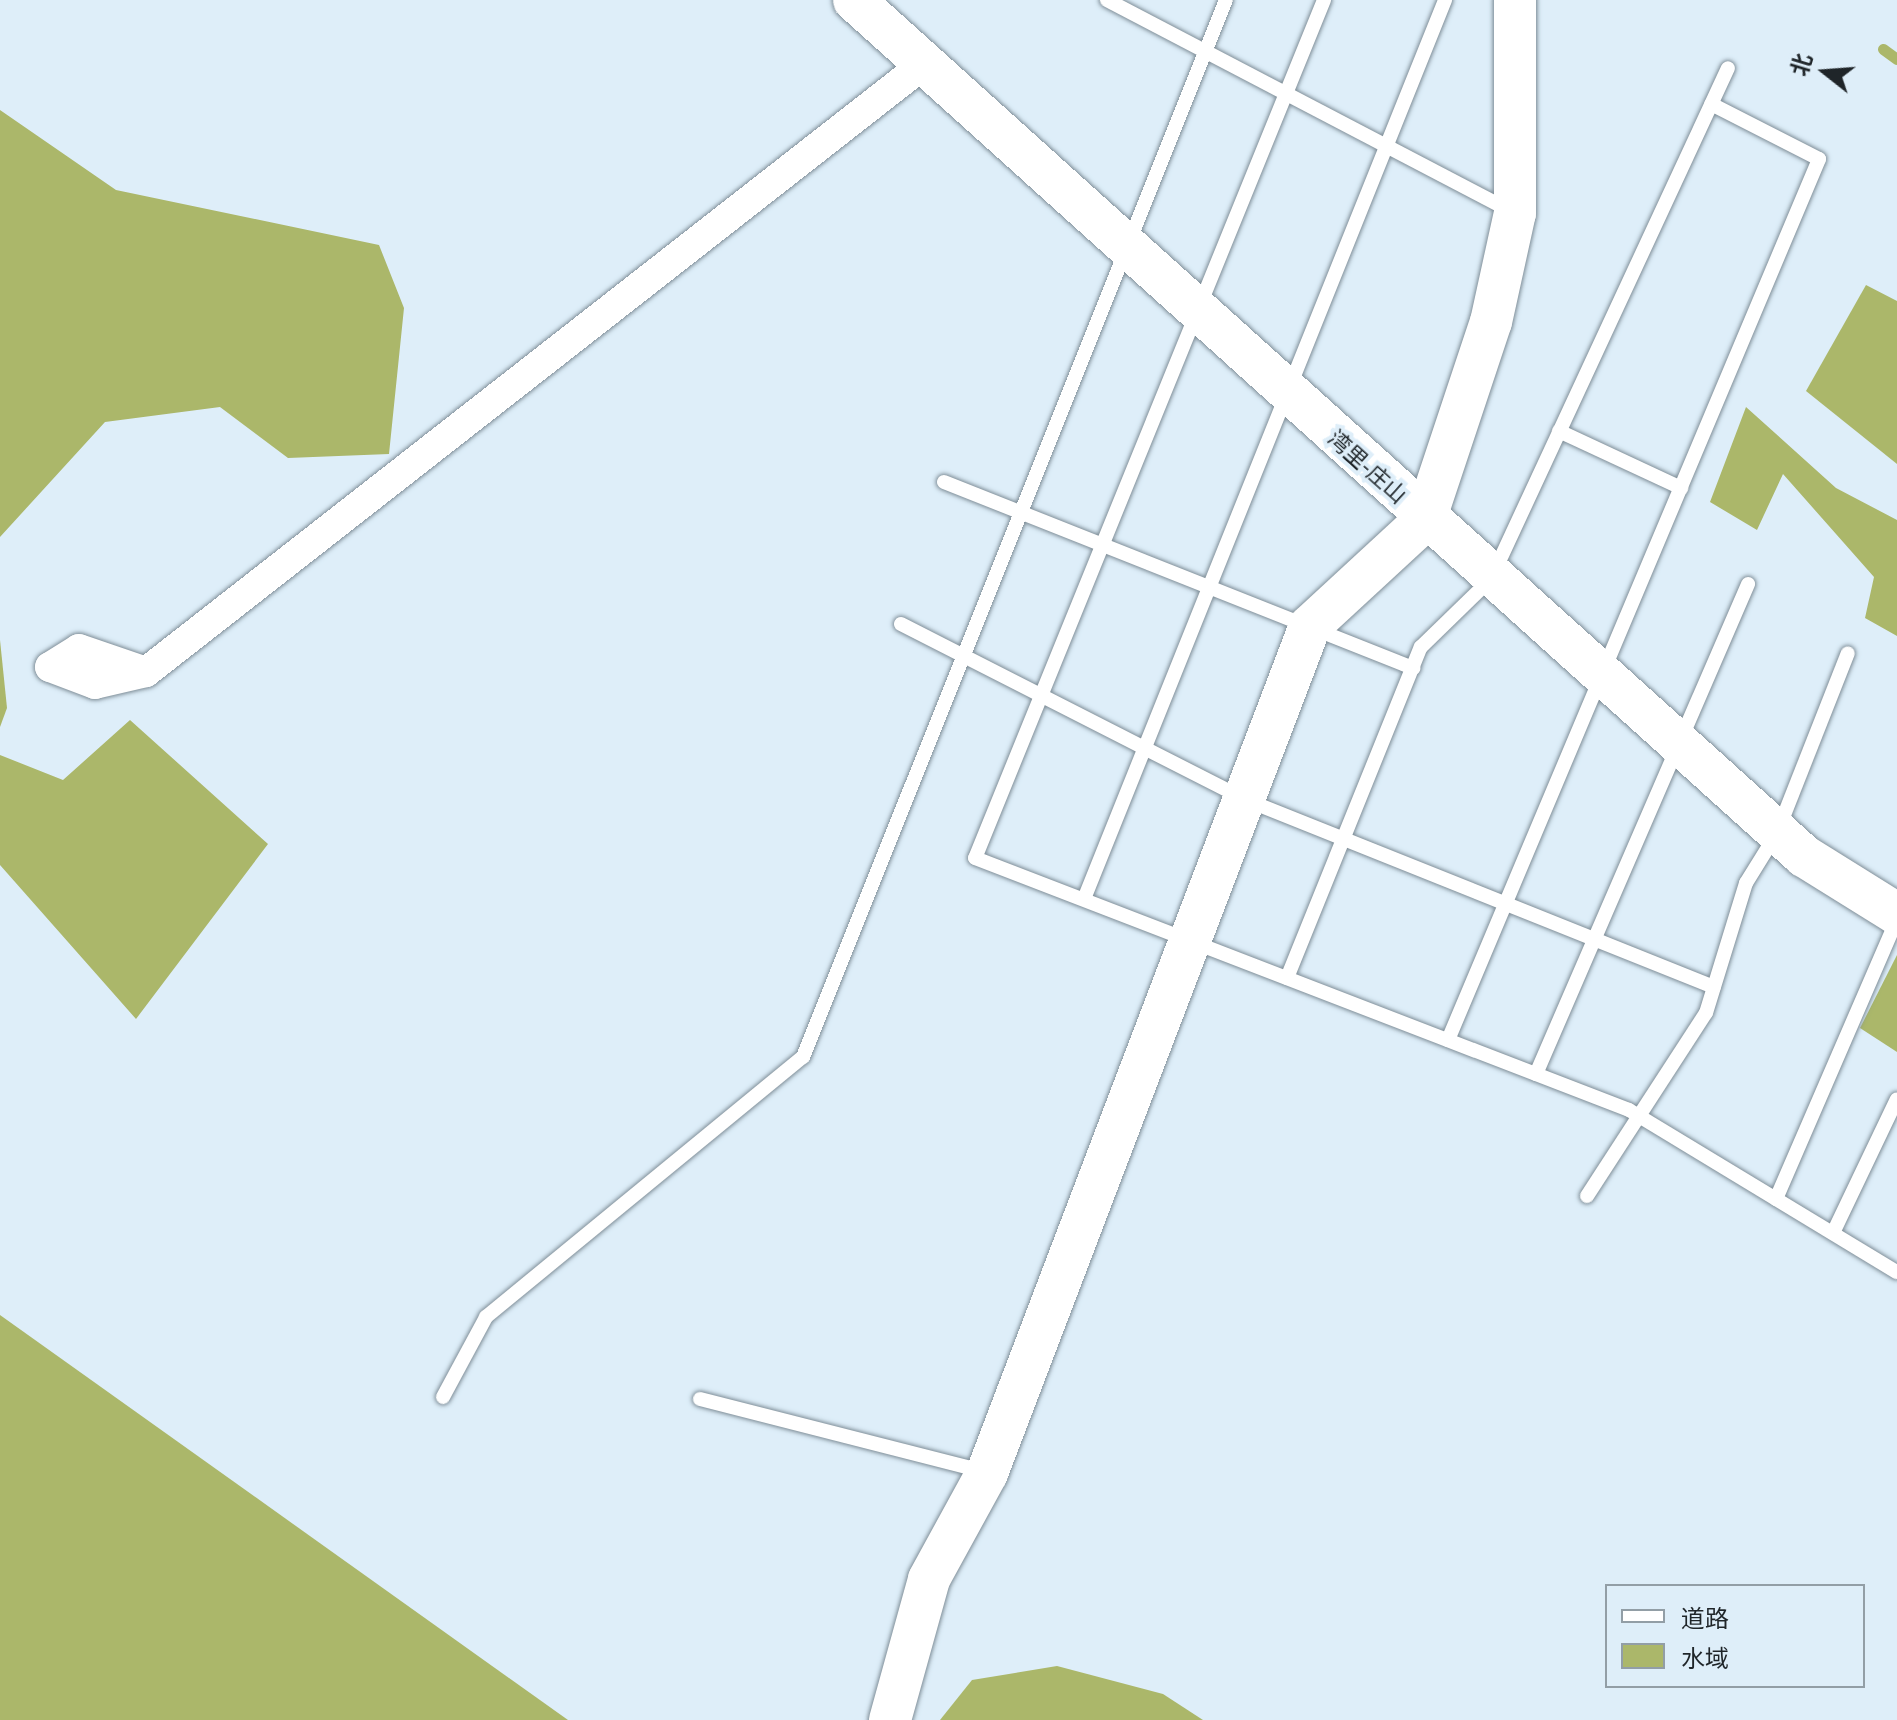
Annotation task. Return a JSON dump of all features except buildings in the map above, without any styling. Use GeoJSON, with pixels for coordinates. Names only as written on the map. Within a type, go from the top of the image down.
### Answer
{"type":"FeatureCollection","features":[{"type":"Feature","properties":{"kind":"street","name":"湾里-庄山"},"geometry":{"type":"LineString","coordinates":[[854,0],[1425,520],[1777,833],[1897,916]]}},
{"type":"Feature","properties":{"kind":"street"},"geometry":{"type":"LineString","coordinates":[[890,1720],[929,1579],[987,1473],[1310,626],[1425,520],[1491,322],[1515,213],[1515,0]]}},
{"type":"Feature","properties":{"kind":"street"},"geometry":{"type":"LineString","coordinates":[[146,672],[924,64]]}},
{"type":"Feature","properties":{"kind":"lane"},"geometry":{"type":"LineString","coordinates":[[1107,0],[1515,213]]}},
{"type":"Feature","properties":{"kind":"lane"},"geometry":{"type":"LineString","coordinates":[[443,1397],[486,1317],[803,1057],[960,653],[1226,0]]}},
{"type":"Feature","properties":{"kind":"lane"},"geometry":{"type":"LineString","coordinates":[[1324,0],[975,858],[1536,1074],[1642,1118],[1897,1272]]}},
{"type":"Feature","properties":{"kind":"lane"},"geometry":{"type":"LineString","coordinates":[[1084,899],[1445,0]]}},
{"type":"Feature","properties":{"kind":"lane"},"geometry":{"type":"LineString","coordinates":[[1287,978],[1421,647],[1491,579],[1728,68]]}},
{"type":"Feature","properties":{"kind":"lane"},"geometry":{"type":"LineString","coordinates":[[1448,1040],[1819,159],[1711,104]]}},
{"type":"Feature","properties":{"kind":"lane"},"geometry":{"type":"LineString","coordinates":[[1559,431],[1681,488]]}},
{"type":"Feature","properties":{"kind":"lane"},"geometry":{"type":"LineString","coordinates":[[944,482],[1413,668]]}},
{"type":"Feature","properties":{"kind":"lane"},"geometry":{"type":"LineString","coordinates":[[1536,1074],[1748,584]]}},
{"type":"Feature","properties":{"kind":"lane"},"geometry":{"type":"LineString","coordinates":[[901,624],[1244,799],[1714,987]]}},
{"type":"Feature","properties":{"kind":"lane"},"geometry":{"type":"LineString","coordinates":[[1587,1196],[1642,1118],[1706,1013],[1746,883],[1777,833],[1848,653]]}},
{"type":"Feature","properties":{"kind":"lane"},"geometry":{"type":"LineString","coordinates":[[1776,1199],[1897,916]]}},
{"type":"Feature","properties":{"kind":"lane"},"geometry":{"type":"LineString","coordinates":[[1833,1233],[1897,1099]]}},
{"type":"Feature","properties":{"kind":"lane"},"geometry":{"type":"LineString","coordinates":[[700,1399],[987,1473]]}},
{"type":"Feature","properties":{"kind":"water"},"geometry":{"type":"Polygon","coordinates":[[[0,110],[116,190],[379,245],[404,308],[389,454],[288,458],[220,407],[105,422],[0,537],[0,110]]]}},
{"type":"Feature","properties":{"kind":"water"},"geometry":{"type":"Polygon","coordinates":[[[1866,285],[1897,301],[1897,464],[1806,391],[1866,285]]]}},
{"type":"Feature","properties":{"kind":"water"},"geometry":{"type":"Polygon","coordinates":[[[1746,407],[1836,488],[1897,520],[1897,636],[1865,618],[1874,577],[1783,474],[1757,530],[1710,502],[1746,407]]]}},
{"type":"Feature","properties":{"kind":"water"},"geometry":{"type":"Polygon","coordinates":[[[0,640],[7,708],[0,727],[0,640]]]}},
{"type":"Feature","properties":{"kind":"water"},"geometry":{"type":"Polygon","coordinates":[[[130,720],[268,844],[136,1019],[0,865],[0,755],[63,780],[130,720]]]}},
{"type":"Feature","properties":{"kind":"water"},"geometry":{"type":"Polygon","coordinates":[[[1897,955],[1897,1052],[1860,1028],[1897,955]]]}},
{"type":"Feature","properties":{"kind":"water"},"geometry":{"type":"Polygon","coordinates":[[[0,1315],[568,1720],[0,1720],[0,1315]]]}},
{"type":"Feature","properties":{"kind":"water"},"geometry":{"type":"Polygon","coordinates":[[[1057,1666],[1163,1694],[1203,1720],[940,1720],[972,1680],[1057,1666]]]}},
{"type":"Feature","properties":{"kind":"waterway"},"geometry":{"type":"LineString","coordinates":[[1883,49],[1897,59]]}}]}
